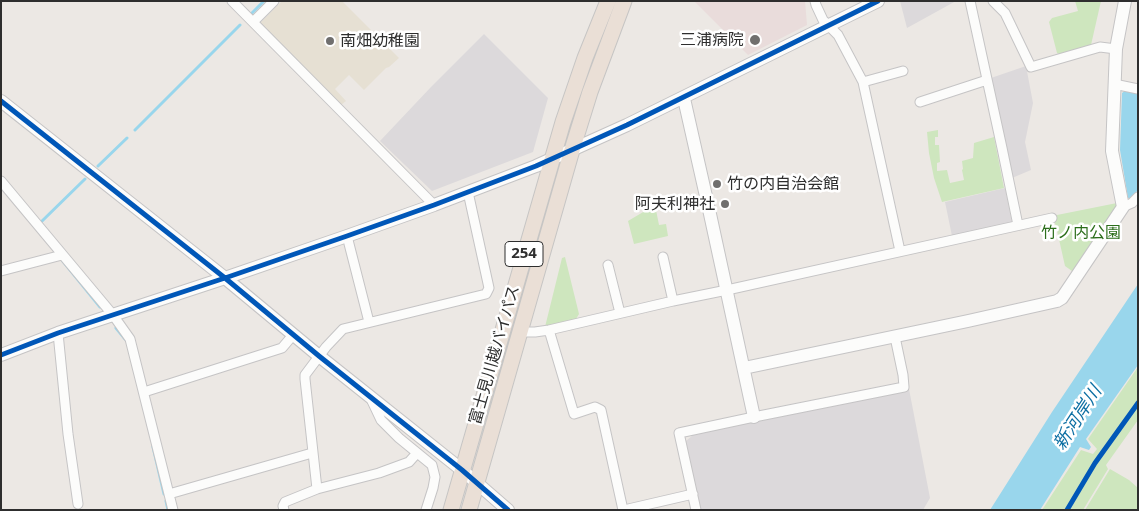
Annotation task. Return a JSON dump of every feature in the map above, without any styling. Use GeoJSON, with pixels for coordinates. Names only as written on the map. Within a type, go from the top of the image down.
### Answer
{"type":"FeatureCollection","features":[{"type":"Feature","properties":{"kind":"highway","name":"富士見川越バイパス"},"geometry":{"type":"LineString","coordinates":[[451,510],[552,159],[574,88],[608,1]]}},
{"type":"Feature","properties":{"kind":"highway","name":"富士見川越バイパス"},"geometry":{"type":"LineString","coordinates":[[469,510],[572,150],[590,92],[624,1]]}},
{"type":"Feature","properties":{"kind":"street"},"geometry":{"type":"LineString","coordinates":[[232,1],[434,205]]}},
{"type":"Feature","properties":{"kind":"street"},"geometry":{"type":"LineString","coordinates":[[252,22],[274,1]]}},
{"type":"Feature","properties":{"kind":"street"},"geometry":{"type":"LineString","coordinates":[[815,1],[823,20],[838,35],[863,82],[900,251]]}},
{"type":"Feature","properties":{"kind":"street"},"geometry":{"type":"LineString","coordinates":[[1,355],[58,333],[347,236],[434,205],[552,159],[682,98],[878,1]]}},
{"type":"Feature","properties":{"kind":"street"},"geometry":{"type":"LineString","coordinates":[[970,1],[1018,225]]}},
{"type":"Feature","properties":{"kind":"street"},"geometry":{"type":"LineString","coordinates":[[993,1],[1006,13],[1032,67],[1100,47],[1116,49]]}},
{"type":"Feature","properties":{"kind":"street"},"geometry":{"type":"LineString","coordinates":[[1123,207],[1112,151],[1116,49],[1125,1]]}},
{"type":"Feature","properties":{"kind":"street"},"geometry":{"type":"LineString","coordinates":[[863,82],[903,71]]}},
{"type":"Feature","properties":{"kind":"street"},"geometry":{"type":"LineString","coordinates":[[920,102],[987,80]]}},
{"type":"Feature","properties":{"kind":"street"},"geometry":{"type":"LineString","coordinates":[[1114,84],[1138,89]]}},
{"type":"Feature","properties":{"kind":"street"},"geometry":{"type":"LineString","coordinates":[[682,98],[685,103],[754,417]]}},
{"type":"Feature","properties":{"kind":"street"},"geometry":{"type":"LineString","coordinates":[[1,101],[225,278],[462,470],[508,510]]}},
{"type":"Feature","properties":{"kind":"street"},"geometry":{"type":"LineString","coordinates":[[1,181],[113,315],[130,339],[173,510]]}},
{"type":"Feature","properties":{"kind":"street"},"geometry":{"type":"LineString","coordinates":[[317,489],[305,375],[326,347],[343,329],[486,294],[489,288],[468,192]]}},
{"type":"Feature","properties":{"kind":"street"},"geometry":{"type":"LineString","coordinates":[[744,368],[1057,301],[1062,298],[1123,207],[1132,203],[1138,197]]}},
{"type":"Feature","properties":{"kind":"street"},"geometry":{"type":"LineString","coordinates":[[520,332],[549,330],[1052,218]]}},
{"type":"Feature","properties":{"kind":"street"},"geometry":{"type":"LineString","coordinates":[[347,236],[369,322]]}},
{"type":"Feature","properties":{"kind":"street"},"geometry":{"type":"LineString","coordinates":[[1,271],[62,255]]}},
{"type":"Feature","properties":{"kind":"street"},"geometry":{"type":"LineString","coordinates":[[663,257],[673,301]]}},
{"type":"Feature","properties":{"kind":"street"},"geometry":{"type":"LineString","coordinates":[[608,265],[620,313]]}},
{"type":"Feature","properties":{"kind":"street"},"geometry":{"type":"LineString","coordinates":[[549,330],[574,414],[595,407],[601,410],[623,510],[693,494]]}},
{"type":"Feature","properties":{"kind":"street"},"geometry":{"type":"LineString","coordinates":[[58,333],[68,434],[78,504]]}},
{"type":"Feature","properties":{"kind":"street"},"geometry":{"type":"LineString","coordinates":[[144,392],[282,348],[293,335]]}},
{"type":"Feature","properties":{"kind":"street"},"geometry":{"type":"LineString","coordinates":[[696,510],[679,433],[904,387],[895,337]]}},
{"type":"Feature","properties":{"kind":"street"},"geometry":{"type":"LineString","coordinates":[[371,398],[382,420],[398,438],[432,465],[435,477],[426,510]]}},
{"type":"Feature","properties":{"kind":"street"},"geometry":{"type":"LineString","coordinates":[[169,494],[312,453]]}},
{"type":"Feature","properties":{"kind":"street"},"geometry":{"type":"LineString","coordinates":[[284,510],[284,502],[317,489],[379,473],[409,462],[417,453]]}},
{"type":"Feature","properties":{"kind":"shaded area","name":"南畑幼稚園"},"geometry":{"type":"Polygon","coordinates":[[[282,1],[342,1],[399,58],[364,90],[349,75],[335,89],[346,101],[341,105],[261,25],[261,22],[282,1]]]}},
{"type":"Feature","properties":{"kind":"shaded area","name":"三浦病院"},"geometry":{"type":"Polygon","coordinates":[[[694,1],[805,1],[807,25],[748,55],[694,1]]]}},
{"type":"Feature","properties":{"kind":"shaded area"},"geometry":{"type":"Polygon","coordinates":[[[900,1],[956,1],[907,28],[900,1]]]}},
{"type":"Feature","properties":{"kind":"shaded area"},"geometry":{"type":"Polygon","coordinates":[[[484,34],[548,98],[533,152],[432,191],[380,141],[484,34]]]}},
{"type":"Feature","properties":{"kind":"shaded area"},"geometry":{"type":"Polygon","coordinates":[[[1026,66],[1033,103],[1025,142],[1031,170],[1012,178],[991,78],[1026,66]]]}},
{"type":"Feature","properties":{"kind":"shaded area"},"geometry":{"type":"Polygon","coordinates":[[[1005,188],[1012,222],[952,236],[945,202],[1005,188]]]}},
{"type":"Feature","properties":{"kind":"shaded area"},"geometry":{"type":"Polygon","coordinates":[[[909,389],[930,498],[923,510],[700,510],[686,441],[693,435],[909,389]]]}},
{"type":"Feature","properties":{"kind":"green space"},"geometry":{"type":"Polygon","coordinates":[[[1075,1],[1101,1],[1091,45],[1060,55],[1057,53],[1049,22],[1052,18],[1078,11],[1075,1]]]}},
{"type":"Feature","properties":{"kind":"green space"},"geometry":{"type":"Polygon","coordinates":[[[938,130],[938,137],[935,137],[935,145],[939,145],[940,162],[937,163],[937,171],[947,170],[950,183],[964,180],[962,161],[973,158],[974,143],[994,137],[1004,188],[942,202],[934,178],[927,132],[938,130]]]}},
{"type":"Feature","properties":{"kind":"green space","name":"竹ノ内公園"},"geometry":{"type":"Polygon","coordinates":[[[1117,203],[1119,217],[1079,276],[1065,266],[1052,216],[1117,203]]]}},
{"type":"Feature","properties":{"kind":"green space"},"geometry":{"type":"Polygon","coordinates":[[[655,205],[659,225],[666,224],[668,236],[634,244],[628,221],[655,205]]]}},
{"type":"Feature","properties":{"kind":"green space"},"geometry":{"type":"Polygon","coordinates":[[[565,257],[579,314],[576,319],[545,327],[562,258],[565,257]]]}},
{"type":"Feature","properties":{"kind":"green space"},"geometry":{"type":"Polygon","coordinates":[[[1138,367],[1138,420],[1106,465],[1108,469],[1083,510],[1042,510],[1081,450],[1093,454],[1097,449],[1088,439],[1138,367]]]}},
{"type":"Feature","properties":{"kind":"green space"},"geometry":{"type":"Polygon","coordinates":[[[1110,469],[1129,480],[1138,488],[1138,510],[1085,510],[1110,469]]]}},
{"type":"Feature","properties":{"kind":"water"},"geometry":{"type":"Polygon","coordinates":[[[1126,90],[1138,92],[1138,190],[1131,198],[1128,198],[1120,150],[1122,93],[1126,90]]]}},
{"type":"Feature","properties":{"kind":"water","name":"新河岸川"},"geometry":{"type":"Polygon","coordinates":[[[1138,284],[1138,365],[1086,439],[1091,447],[1089,450],[1080,447],[1040,510],[990,510],[1052,412],[1138,284]]]}},
{"type":"Feature","properties":{"kind":"waterway"},"geometry":{"type":"LineString","coordinates":[[251,14],[264,1]]}},
{"type":"Feature","properties":{"kind":"waterway"},"geometry":{"type":"LineString","coordinates":[[135,130],[240,25]]}},
{"type":"Feature","properties":{"kind":"waterway"},"geometry":{"type":"LineString","coordinates":[[98,166],[127,138]]}},
{"type":"Feature","properties":{"kind":"waterway"},"geometry":{"type":"LineString","coordinates":[[40,223],[85,179]]}},
{"type":"Feature","properties":{"kind":"waterway"},"geometry":{"type":"LineString","coordinates":[[62,260],[100,307]]}},
{"type":"Feature","properties":{"kind":"waterway"},"geometry":{"type":"LineString","coordinates":[[116,328],[125,339]]}},
{"type":"Feature","properties":{"kind":"waterway"},"geometry":{"type":"LineString","coordinates":[[153,447],[164,494]]}},
{"type":"Feature","properties":{"kind":"waterway"},"geometry":{"type":"LineString","coordinates":[[166,501],[168,510]]}},
{"type":"Feature","properties":{"kind":"cycle path"},"geometry":{"type":"LineString","coordinates":[[1,355],[58,333],[347,236],[536,166],[627,125],[878,1]]}},
{"type":"Feature","properties":{"kind":"cycle path"},"geometry":{"type":"LineString","coordinates":[[1,101],[225,278],[462,470],[508,510]]}},
{"type":"Feature","properties":{"kind":"cycle path"},"geometry":{"type":"LineString","coordinates":[[1067,510],[1095,463],[1138,403]]}},
{"type":"Feature","properties":{"kind":"place","name":"三浦病院"},"geometry":{"type":"Point","coordinates":[755,40]}},
{"type":"Feature","properties":{"kind":"place","name":"南畑幼稚園"},"geometry":{"type":"Point","coordinates":[330,41]}},
{"type":"Feature","properties":{"kind":"place","name":"竹の内自治会館"},"geometry":{"type":"Point","coordinates":[717,184]}},
{"type":"Feature","properties":{"kind":"place","name":"阿夫利神社"},"geometry":{"type":"Point","coordinates":[725,204]}}]}
